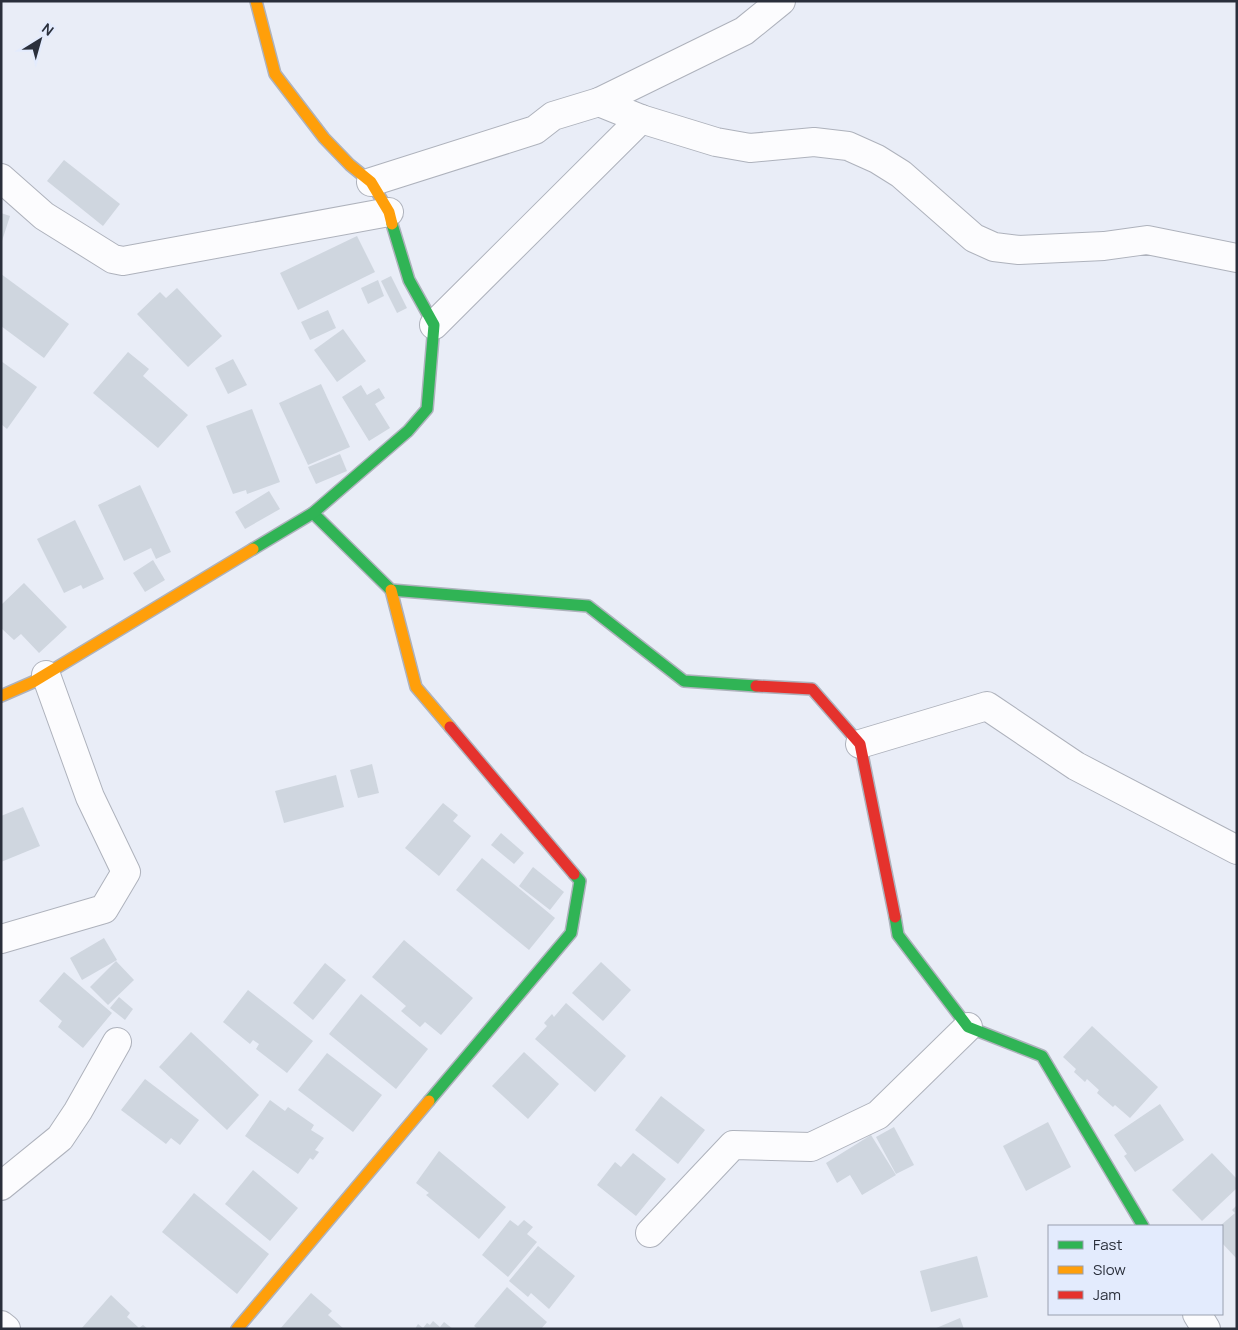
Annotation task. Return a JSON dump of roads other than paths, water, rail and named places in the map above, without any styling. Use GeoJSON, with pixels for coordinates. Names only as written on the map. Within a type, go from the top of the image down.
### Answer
{"type":"FeatureCollection","features":[{"type":"Feature","properties":{"kind":"street"},"geometry":{"type":"LineString","coordinates":[[1,696],[46,675],[314,513],[408,431],[426,409],[434,325],[409,280],[389,212],[371,182],[350,165],[324,138],[275,74],[256,1]]}},
{"type":"Feature","properties":{"kind":"street"},"geometry":{"type":"LineString","coordinates":[[371,182],[535,130],[554,116],[599,102],[744,31],[782,1]]}},
{"type":"Feature","properties":{"kind":"street"},"geometry":{"type":"LineString","coordinates":[[599,102],[641,119],[716,142],[750,148],[814,142],[848,146],[877,159],[901,174],[974,238],[994,246],[1019,250],[1104,246],[1146,240],[1237,258]]}},
{"type":"Feature","properties":{"kind":"street"},"geometry":{"type":"LineString","coordinates":[[434,325],[641,119]]}},
{"type":"Feature","properties":{"kind":"street"},"geometry":{"type":"LineString","coordinates":[[1,178],[44,216],[113,259],[123,261],[389,212]]}},
{"type":"Feature","properties":{"kind":"street"},"geometry":{"type":"LineString","coordinates":[[237,1329],[571,933],[580,881],[416,687],[391,590],[314,513]]}},
{"type":"Feature","properties":{"kind":"street"},"geometry":{"type":"LineString","coordinates":[[391,590],[588,606],[684,681],[812,689],[860,744],[898,936],[968,1027],[1042,1056],[1142,1225]]}},
{"type":"Feature","properties":{"kind":"street"},"geometry":{"type":"LineString","coordinates":[[1,939],[104,909],[126,872],[90,797],[46,675]]}},
{"type":"Feature","properties":{"kind":"street"},"geometry":{"type":"LineString","coordinates":[[860,744],[987,706],[1076,766],[1237,850]]}},
{"type":"Feature","properties":{"kind":"street"},"geometry":{"type":"LineString","coordinates":[[650,1233],[733,1145],[811,1147],[878,1115],[968,1027]]}},
{"type":"Feature","properties":{"kind":"street"},"geometry":{"type":"LineString","coordinates":[[1,1186],[60,1138],[78,1111],[117,1042]]}},
{"type":"Feature","properties":{"kind":"street"},"geometry":{"type":"LineString","coordinates":[[1198,1315],[1206,1329]]}},
{"type":"Feature","properties":{"kind":"street"},"geometry":{"type":"LineString","coordinates":[[1,1325],[6,1329]]}}]}
